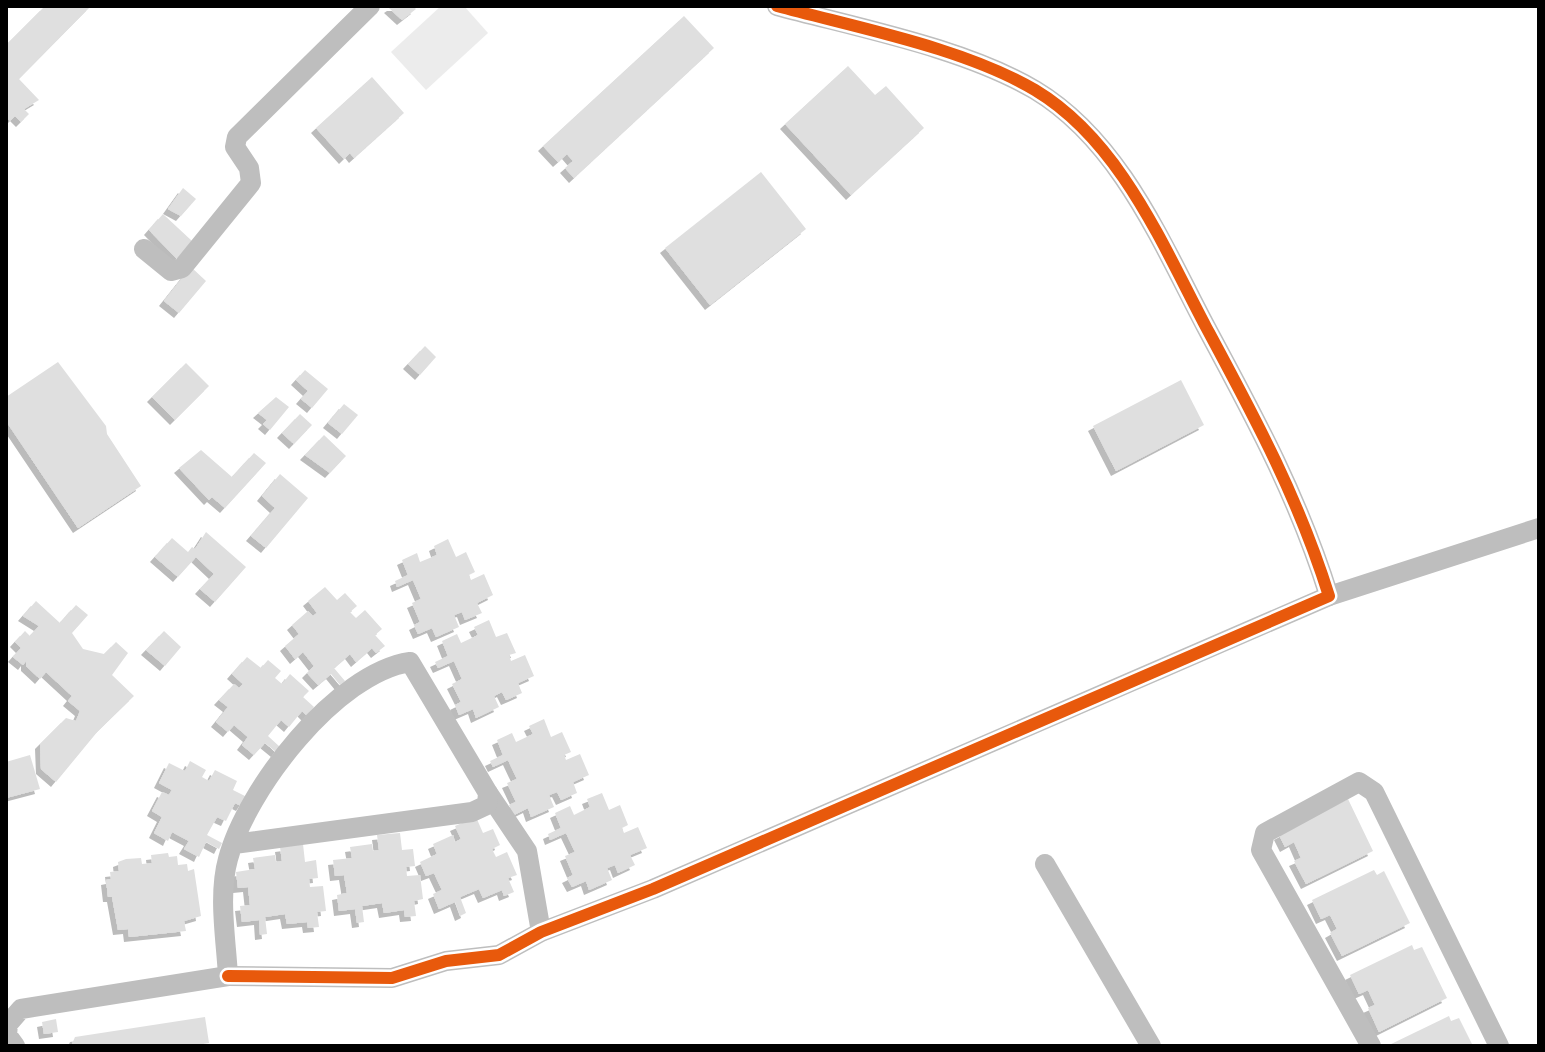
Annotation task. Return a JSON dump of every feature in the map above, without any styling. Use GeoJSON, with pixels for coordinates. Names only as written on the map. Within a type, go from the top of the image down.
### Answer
{"type":"FeatureCollection","features":[{"type":"Feature","properties":{"kind":"street"},"geometry":{"type":"LineString","coordinates":[[144,249],[171,271],[182,268],[251,183],[249,168],[235,147],[237,137],[370,6]]}},
{"type":"Feature","properties":{"kind":"street"},"geometry":{"type":"LineString","coordinates":[[777,6],[955,56],[1009,76],[1038,92],[1078,125],[1113,164],[1153,227],[1277,460],[1307,527],[1329,596]]}},
{"type":"Feature","properties":{"kind":"street"},"geometry":{"type":"LineString","coordinates":[[15,1046],[6,1035],[13,1016],[31,1006],[228,976],[392,978],[446,961],[499,955],[541,932],[668,883],[1329,596],[1539,528]]}},
{"type":"Feature","properties":{"kind":"street"},"geometry":{"type":"LineString","coordinates":[[228,976],[224,881],[234,844],[274,770],[307,729],[359,685],[399,664],[410,662],[488,793],[527,851],[541,932]]}},
{"type":"Feature","properties":{"kind":"street"},"geometry":{"type":"LineString","coordinates":[[1371,1046],[1261,850],[1265,833],[1359,782],[1374,792],[1499,1046]]}},
{"type":"Feature","properties":{"kind":"street"},"geometry":{"type":"LineString","coordinates":[[234,844],[472,812],[487,805],[488,793]]}},
{"type":"Feature","properties":{"kind":"street"},"geometry":{"type":"LineString","coordinates":[[1045,864],[1151,1046]]}},
{"type":"Feature","properties":{"kind":"shaded area"},"geometry":{"type":"Polygon","coordinates":[[[441,6],[464,6],[488,33],[426,90],[391,52],[441,6]]]}},
{"type":"Feature","properties":{"kind":"building"},"geometry":{"type":"Polygon","coordinates":[[[45,6],[91,6],[19,79],[39,100],[24,109],[29,114],[21,122],[15,116],[10,121],[6,117],[6,45],[45,6]]]}},
{"type":"Feature","properties":{"kind":"building"},"geometry":{"type":"Polygon","coordinates":[[[413,6],[416,9],[402,20],[389,8],[413,6]]]}},
{"type":"Feature","properties":{"kind":"building"},"geometry":{"type":"Polygon","coordinates":[[[684,16],[714,48],[574,178],[565,168],[573,161],[567,154],[558,162],[543,146],[684,16]]]}},
{"type":"Feature","properties":{"kind":"building"},"geometry":{"type":"Polygon","coordinates":[[[848,66],[875,95],[886,86],[924,128],[851,195],[785,124],[848,66]]]}},
{"type":"Feature","properties":{"kind":"building"},"geometry":{"type":"Polygon","coordinates":[[[372,77],[404,113],[354,158],[350,153],[344,159],[316,128],[372,77]]]}},
{"type":"Feature","properties":{"kind":"building"},"geometry":{"type":"Polygon","coordinates":[[[761,172],[806,229],[710,305],[665,248],[761,172]]]}},
{"type":"Feature","properties":{"kind":"building"},"geometry":{"type":"Polygon","coordinates":[[[183,188],[196,199],[181,216],[168,209],[183,188]]]}},
{"type":"Feature","properties":{"kind":"building"},"geometry":{"type":"Polygon","coordinates":[[[163,214],[192,241],[177,259],[149,230],[163,214]]]}},
{"type":"Feature","properties":{"kind":"building"},"geometry":{"type":"Polygon","coordinates":[[[191,267],[206,281],[179,313],[164,301],[191,267]]]}},
{"type":"Feature","properties":{"kind":"building"},"geometry":{"type":"Polygon","coordinates":[[[425,346],[436,357],[420,375],[408,364],[425,346]]]}},
{"type":"Feature","properties":{"kind":"building"},"geometry":{"type":"Polygon","coordinates":[[[58,362],[106,426],[107,434],[141,486],[78,528],[6,421],[6,397],[58,362]]]}},
{"type":"Feature","properties":{"kind":"building"},"geometry":{"type":"Polygon","coordinates":[[[186,363],[209,386],[175,420],[152,397],[186,363]]]}},
{"type":"Feature","properties":{"kind":"building"},"geometry":{"type":"Polygon","coordinates":[[[305,370],[328,389],[312,408],[301,399],[308,391],[296,380],[305,370]]]}},
{"type":"Feature","properties":{"kind":"building"},"geometry":{"type":"Polygon","coordinates":[[[1181,380],[1204,425],[1116,471],[1093,426],[1181,380]]]}},
{"type":"Feature","properties":{"kind":"building"},"geometry":{"type":"Polygon","coordinates":[[[276,397],[289,407],[270,430],[263,424],[267,420],[258,413],[276,397]]]}},
{"type":"Feature","properties":{"kind":"building"},"geometry":{"type":"Polygon","coordinates":[[[344,404],[358,415],[342,434],[328,423],[344,404]]]}},
{"type":"Feature","properties":{"kind":"building"},"geometry":{"type":"Polygon","coordinates":[[[300,414],[312,425],[294,444],[282,433],[300,414]]]}},
{"type":"Feature","properties":{"kind":"building"},"geometry":{"type":"Polygon","coordinates":[[[324,435],[346,456],[330,473],[305,455],[324,435]]]}},
{"type":"Feature","properties":{"kind":"building"},"geometry":{"type":"Polygon","coordinates":[[[201,450],[232,477],[254,453],[266,463],[225,508],[212,497],[209,500],[179,468],[201,450]]]}},
{"type":"Feature","properties":{"kind":"building"},"geometry":{"type":"Polygon","coordinates":[[[280,474],[308,498],[266,548],[251,536],[275,508],[262,496],[280,474]]]}},
{"type":"Feature","properties":{"kind":"building"},"geometry":{"type":"Polygon","coordinates":[[[206,532],[246,567],[215,602],[200,589],[214,574],[196,557],[178,577],[155,557],[172,538],[188,552],[192,547],[195,549],[206,532]]]}},
{"type":"Feature","properties":{"kind":"building"},"geometry":{"type":"Polygon","coordinates":[[[448,539],[456,557],[466,552],[475,572],[469,575],[471,580],[484,574],[493,595],[477,603],[482,613],[465,620],[462,612],[454,615],[459,627],[436,637],[432,628],[418,634],[414,625],[420,622],[412,603],[421,599],[413,580],[397,587],[395,581],[408,575],[402,560],[417,553],[420,562],[437,555],[434,546],[448,539]]]}},
{"type":"Feature","properties":{"kind":"building"},"geometry":{"type":"Polygon","coordinates":[[[325,587],[337,600],[345,593],[357,606],[350,612],[356,618],[365,610],[382,629],[375,635],[385,646],[376,653],[372,648],[356,662],[350,654],[334,668],[345,681],[340,685],[331,674],[318,685],[307,673],[314,666],[303,652],[295,659],[285,646],[299,634],[292,625],[308,611],[313,616],[317,613],[308,601],[325,587]]]}},
{"type":"Feature","properties":{"kind":"building"},"geometry":{"type":"Polygon","coordinates":[[[36,601],[60,623],[76,605],[88,615],[72,633],[83,649],[104,654],[116,642],[128,653],[112,675],[134,696],[98,731],[56,782],[41,769],[40,744],[66,718],[76,721],[80,711],[68,701],[72,696],[46,672],[40,679],[26,666],[26,661],[23,665],[13,657],[21,648],[15,642],[25,631],[30,636],[39,626],[23,616],[36,601]]]}},
{"type":"Feature","properties":{"kind":"building"},"geometry":{"type":"Polygon","coordinates":[[[489,620],[496,637],[507,633],[516,653],[509,655],[511,661],[525,655],[534,676],[518,683],[522,693],[506,700],[502,692],[494,696],[499,707],[476,718],[473,709],[459,715],[455,705],[461,702],[452,684],[462,679],[454,661],[438,668],[435,662],[448,656],[442,641],[457,634],[461,643],[478,635],[474,627],[489,620]]]}},
{"type":"Feature","properties":{"kind":"building"},"geometry":{"type":"Polygon","coordinates":[[[164,631],[181,647],[165,666],[146,650],[164,631]]]}},
{"type":"Feature","properties":{"kind":"building"},"geometry":{"type":"Polygon","coordinates":[[[247,657],[261,668],[268,660],[281,671],[275,678],[282,684],[290,674],[309,691],[303,697],[314,707],[307,716],[302,711],[289,727],[281,720],[268,736],[280,747],[276,752],[265,743],[254,755],[242,745],[248,737],[234,725],[228,732],[216,722],[228,707],[219,700],[234,684],[239,688],[243,684],[232,674],[247,657]]]}},
{"type":"Feature","properties":{"kind":"building"},"geometry":{"type":"Polygon","coordinates":[[[544,719],[551,737],[562,732],[571,752],[564,755],[566,760],[580,754],[589,775],[573,782],[577,793],[561,800],[557,792],[549,795],[554,807],[531,817],[528,808],[514,815],[509,805],[516,802],[507,783],[517,779],[508,760],[493,767],[490,761],[503,755],[497,740],[512,733],[516,742],[533,734],[529,726],[544,719]]]}},
{"type":"Feature","properties":{"kind":"building"},"geometry":{"type":"Polygon","coordinates":[[[30,755],[40,789],[6,798],[6,762],[30,755]]]}},
{"type":"Feature","properties":{"kind":"building"},"geometry":{"type":"Polygon","coordinates":[[[190,761],[206,770],[202,777],[209,781],[215,770],[237,781],[233,790],[247,797],[241,806],[235,803],[226,821],[217,817],[207,835],[222,843],[219,849],[206,842],[199,857],[184,849],[189,841],[172,832],[168,841],[154,833],[162,817],[152,811],[162,792],[169,795],[172,790],[159,783],[169,763],[185,771],[190,761]]]}},
{"type":"Feature","properties":{"kind":"building"},"geometry":{"type":"Polygon","coordinates":[[[602,793],[609,810],[620,805],[628,825],[622,828],[624,833],[638,827],[647,848],[630,855],[635,865],[618,873],[615,865],[607,868],[612,880],[589,890],[586,881],[572,887],[567,878],[573,875],[565,856],[575,852],[566,833],[550,840],[548,834],[561,828],[555,813],[570,806],[574,815],[590,807],[587,799],[602,793]]]}},
{"type":"Feature","properties":{"kind":"building"},"geometry":{"type":"Polygon","coordinates":[[[1348,799],[1373,851],[1306,884],[1294,861],[1301,858],[1294,842],[1285,847],[1279,835],[1348,799]]]}},
{"type":"Feature","properties":{"kind":"building"},"geometry":{"type":"Polygon","coordinates":[[[476,817],[483,833],[493,829],[500,845],[492,849],[496,857],[507,852],[517,875],[508,878],[514,892],[504,896],[502,890],[483,898],[479,889],[460,897],[466,913],[460,916],[455,902],[439,909],[433,894],[442,890],[434,873],[426,876],[420,862],[437,854],[433,844],[453,835],[455,842],[461,839],[455,826],[476,817]]]}},
{"type":"Feature","properties":{"kind":"building"},"geometry":{"type":"Polygon","coordinates":[[[400,833],[402,850],[413,849],[415,866],[406,867],[407,876],[420,875],[423,899],[414,901],[416,916],[405,917],[404,910],[384,913],[382,903],[362,906],[364,922],[357,923],[355,909],[339,911],[337,895],[347,893],[344,875],[335,876],[333,860],[352,858],[350,847],[372,844],[373,851],[379,850],[377,835],[400,833]]]}},
{"type":"Feature","properties":{"kind":"building"},"geometry":{"type":"Polygon","coordinates":[[[303,844],[305,862],[316,860],[318,878],[309,879],[310,887],[323,886],[326,911],[317,912],[319,927],[308,928],[307,922],[287,924],[285,914],[265,917],[267,934],[260,935],[259,920],[242,922],[240,906],[250,905],[248,887],[238,888],[236,872],[255,869],[253,858],[275,855],[276,862],[282,861],[280,847],[303,844]]]}},
{"type":"Feature","properties":{"kind":"building"},"geometry":{"type":"Polygon","coordinates":[[[168,853],[169,857],[177,856],[178,865],[187,864],[188,871],[194,869],[201,916],[184,921],[186,931],[129,937],[128,929],[118,930],[106,880],[111,879],[110,872],[119,871],[118,862],[141,858],[142,864],[152,863],[151,855],[168,853]]]}},
{"type":"Feature","properties":{"kind":"building"},"geometry":{"type":"Polygon","coordinates":[[[1374,870],[1377,875],[1384,871],[1410,923],[1342,956],[1330,933],[1337,929],[1330,915],[1321,919],[1312,900],[1374,870]]]}},
{"type":"Feature","properties":{"kind":"building"},"geometry":{"type":"Polygon","coordinates":[[[1412,945],[1414,950],[1422,947],[1447,998],[1379,1032],[1368,1008],[1375,1005],[1368,990],[1359,994],[1350,975],[1412,945]]]}},
{"type":"Feature","properties":{"kind":"building"},"geometry":{"type":"Polygon","coordinates":[[[1449,1016],[1451,1021],[1459,1018],[1473,1046],[1387,1046],[1449,1016]]]}},
{"type":"Feature","properties":{"kind":"building"},"geometry":{"type":"Polygon","coordinates":[[[205,1017],[209,1043],[191,1046],[72,1044],[75,1037],[205,1017]]]}},
{"type":"Feature","properties":{"kind":"building"},"geometry":{"type":"Polygon","coordinates":[[[56,1019],[58,1032],[44,1034],[42,1022],[56,1019]]]}},
{"type":"Feature","properties":{"kind":"cycle path"},"geometry":{"type":"LineString","coordinates":[[228,976],[392,978],[446,961],[499,955],[541,932],[653,889],[1329,596],[1304,525],[1242,394],[1136,196],[1091,137],[1065,111],[1035,90],[976,62],[910,40],[777,6]]}}]}
